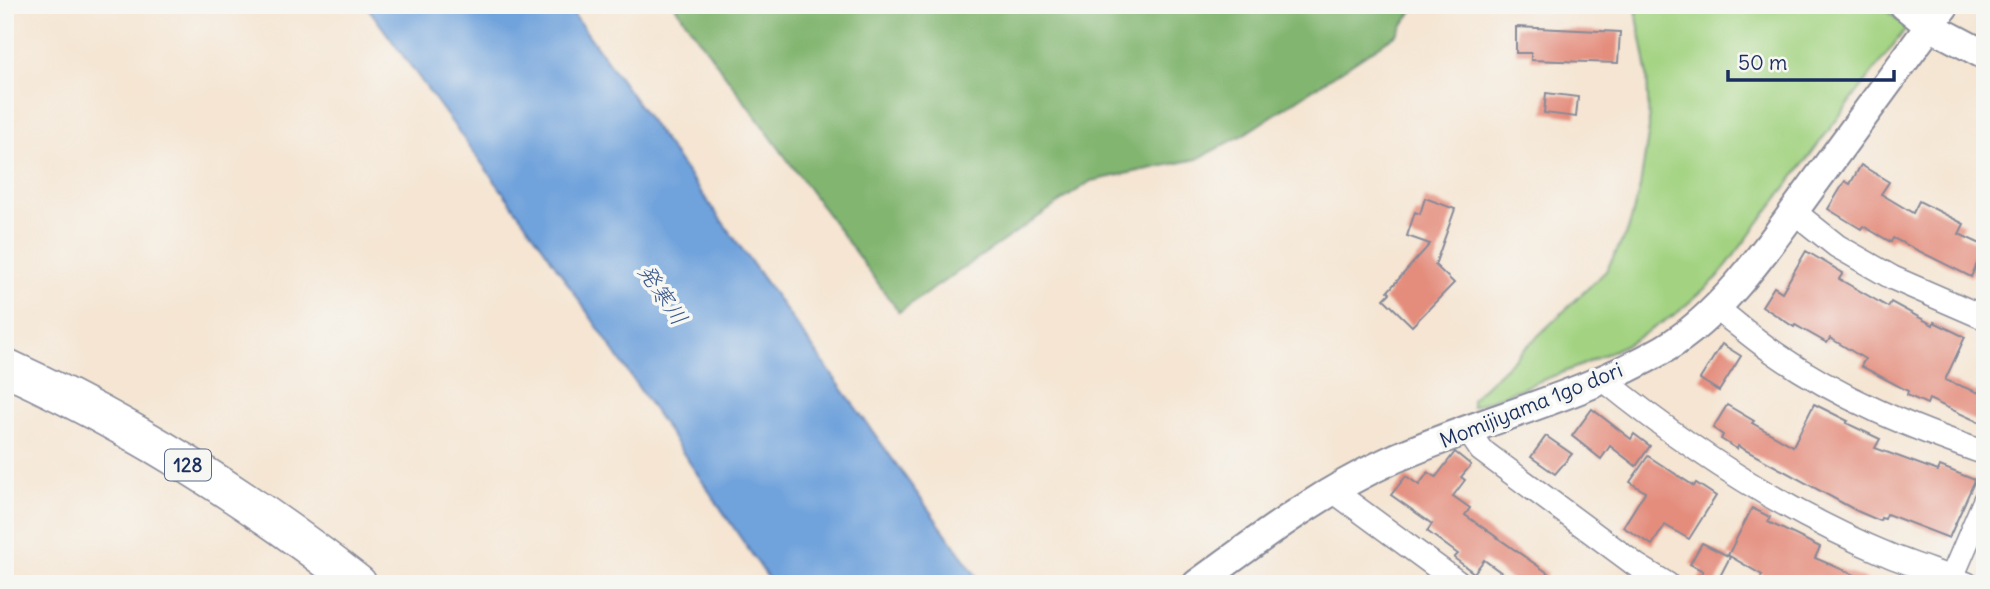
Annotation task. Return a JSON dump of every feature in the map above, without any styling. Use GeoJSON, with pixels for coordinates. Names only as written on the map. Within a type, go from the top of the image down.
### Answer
{"type":"FeatureCollection","features":[{"type":"Feature","properties":{"kind":"main road","name":"128"},"geometry":{"type":"LineString","coordinates":[[5,367],[100,414],[172,454],[300,539],[358,584]]}},
{"type":"Feature","properties":{"kind":"street"},"geometry":{"type":"LineString","coordinates":[[1904,5],[1937,15],[1985,55]]}},
{"type":"Feature","properties":{"kind":"street","name":"Momijiyama 1go dori"},"geometry":{"type":"LineString","coordinates":[[1197,584],[1332,490],[1390,461],[1603,379],[1665,348],[1716,307],[1763,252],[1937,15]]}},
{"type":"Feature","properties":{"kind":"street"},"geometry":{"type":"LineString","coordinates":[[1793,211],[1837,246],[1893,278],[1985,318]]}},
{"type":"Feature","properties":{"kind":"street"},"geometry":{"type":"LineString","coordinates":[[1716,307],[1776,355],[1840,391],[1911,427],[1985,453]]}},
{"type":"Feature","properties":{"kind":"street"},"geometry":{"type":"LineString","coordinates":[[1603,379],[1685,443],[1765,492],[1854,539],[1956,582],[1985,500]]}},
{"type":"Feature","properties":{"kind":"street"},"geometry":{"type":"LineString","coordinates":[[1468,431],[1480,450],[1636,565],[1667,584]]}},
{"type":"Feature","properties":{"kind":"street"},"geometry":{"type":"LineString","coordinates":[[1332,490],[1460,584]]}},
{"type":"Feature","properties":{"kind":"green space"},"geometry":{"type":"Polygon","coordinates":[[[674,5],[1416,5],[1397,34],[1243,135],[1197,159],[1091,181],[899,312],[674,5]]]}},
{"type":"Feature","properties":{"kind":"green space"},"geometry":{"type":"Polygon","coordinates":[[[1635,5],[1879,5],[1907,27],[1717,278],[1677,313],[1631,342],[1582,365],[1472,407],[1472,399],[1606,271],[1628,230],[1640,187],[1649,128],[1647,71],[1635,5]]]}},
{"type":"Feature","properties":{"kind":"water","name":"発寒川"},"geometry":{"type":"Polygon","coordinates":[[[366,5],[567,5],[982,584],[772,584],[543,247],[366,5]]]}},
{"type":"Feature","properties":{"kind":"building"},"geometry":{"type":"Polygon","coordinates":[[[1516,27],[1620,32],[1618,63],[1531,60],[1531,53],[1516,53],[1516,27]]]}},
{"type":"Feature","properties":{"kind":"building"},"geometry":{"type":"Polygon","coordinates":[[[1546,93],[1578,97],[1576,117],[1544,113],[1546,93]]]}},
{"type":"Feature","properties":{"kind":"building"},"geometry":{"type":"Polygon","coordinates":[[[1861,165],[1889,182],[1881,194],[1913,213],[1919,201],[1964,224],[1959,234],[1985,246],[1971,277],[1893,238],[1891,242],[1863,226],[1861,229],[1828,209],[1845,181],[1850,184],[1861,165]]]}},
{"type":"Feature","properties":{"kind":"building"},"geometry":{"type":"Polygon","coordinates":[[[1425,198],[1455,209],[1435,265],[1454,283],[1412,326],[1384,299],[1430,244],[1407,236],[1415,212],[1420,214],[1425,198]]]}},
{"type":"Feature","properties":{"kind":"building"},"geometry":{"type":"Polygon","coordinates":[[[1806,251],[1843,273],[1839,279],[1888,307],[1891,302],[1933,325],[1934,322],[1965,337],[1945,380],[1985,395],[1985,425],[1929,399],[1927,404],[1907,395],[1908,391],[1861,366],[1865,359],[1830,338],[1827,343],[1795,325],[1794,327],[1762,306],[1774,287],[1782,292],[1806,251]]]}},
{"type":"Feature","properties":{"kind":"building"},"geometry":{"type":"Polygon","coordinates":[[[1722,344],[1741,356],[1719,391],[1700,379],[1722,344]]]}},
{"type":"Feature","properties":{"kind":"building"},"geometry":{"type":"Polygon","coordinates":[[[1814,404],[1880,439],[1875,448],[1938,471],[1940,466],[1975,480],[1949,538],[1887,514],[1885,519],[1881,518],[1880,521],[1857,511],[1738,446],[1737,449],[1721,439],[1723,435],[1713,428],[1727,405],[1793,446],[1814,404]]]}},
{"type":"Feature","properties":{"kind":"building"},"geometry":{"type":"Polygon","coordinates":[[[1592,409],[1631,439],[1634,434],[1650,446],[1636,466],[1610,446],[1601,459],[1572,436],[1592,409]]]}},
{"type":"Feature","properties":{"kind":"building"},"geometry":{"type":"Polygon","coordinates":[[[1546,436],[1572,454],[1555,474],[1531,457],[1546,436]]]}},
{"type":"Feature","properties":{"kind":"building"},"geometry":{"type":"Polygon","coordinates":[[[1455,452],[1471,465],[1461,477],[1465,480],[1453,496],[1470,508],[1465,515],[1548,573],[1540,584],[1517,584],[1484,560],[1474,573],[1454,558],[1458,554],[1427,531],[1432,524],[1391,495],[1406,476],[1419,485],[1428,472],[1436,477],[1455,452]]]}},
{"type":"Feature","properties":{"kind":"building"},"geometry":{"type":"Polygon","coordinates":[[[1648,456],[1694,486],[1696,483],[1716,496],[1689,539],[1665,525],[1652,545],[1623,527],[1645,492],[1630,482],[1648,456]]]}},
{"type":"Feature","properties":{"kind":"building"},"geometry":{"type":"Polygon","coordinates":[[[1752,508],[1770,517],[1768,522],[1820,547],[1815,558],[1876,584],[1758,584],[1762,575],[1728,555],[1752,508]]]}},
{"type":"Feature","properties":{"kind":"building"},"geometry":{"type":"Polygon","coordinates":[[[1702,543],[1730,557],[1716,584],[1696,584],[1703,571],[1690,564],[1702,543]]]}}]}
